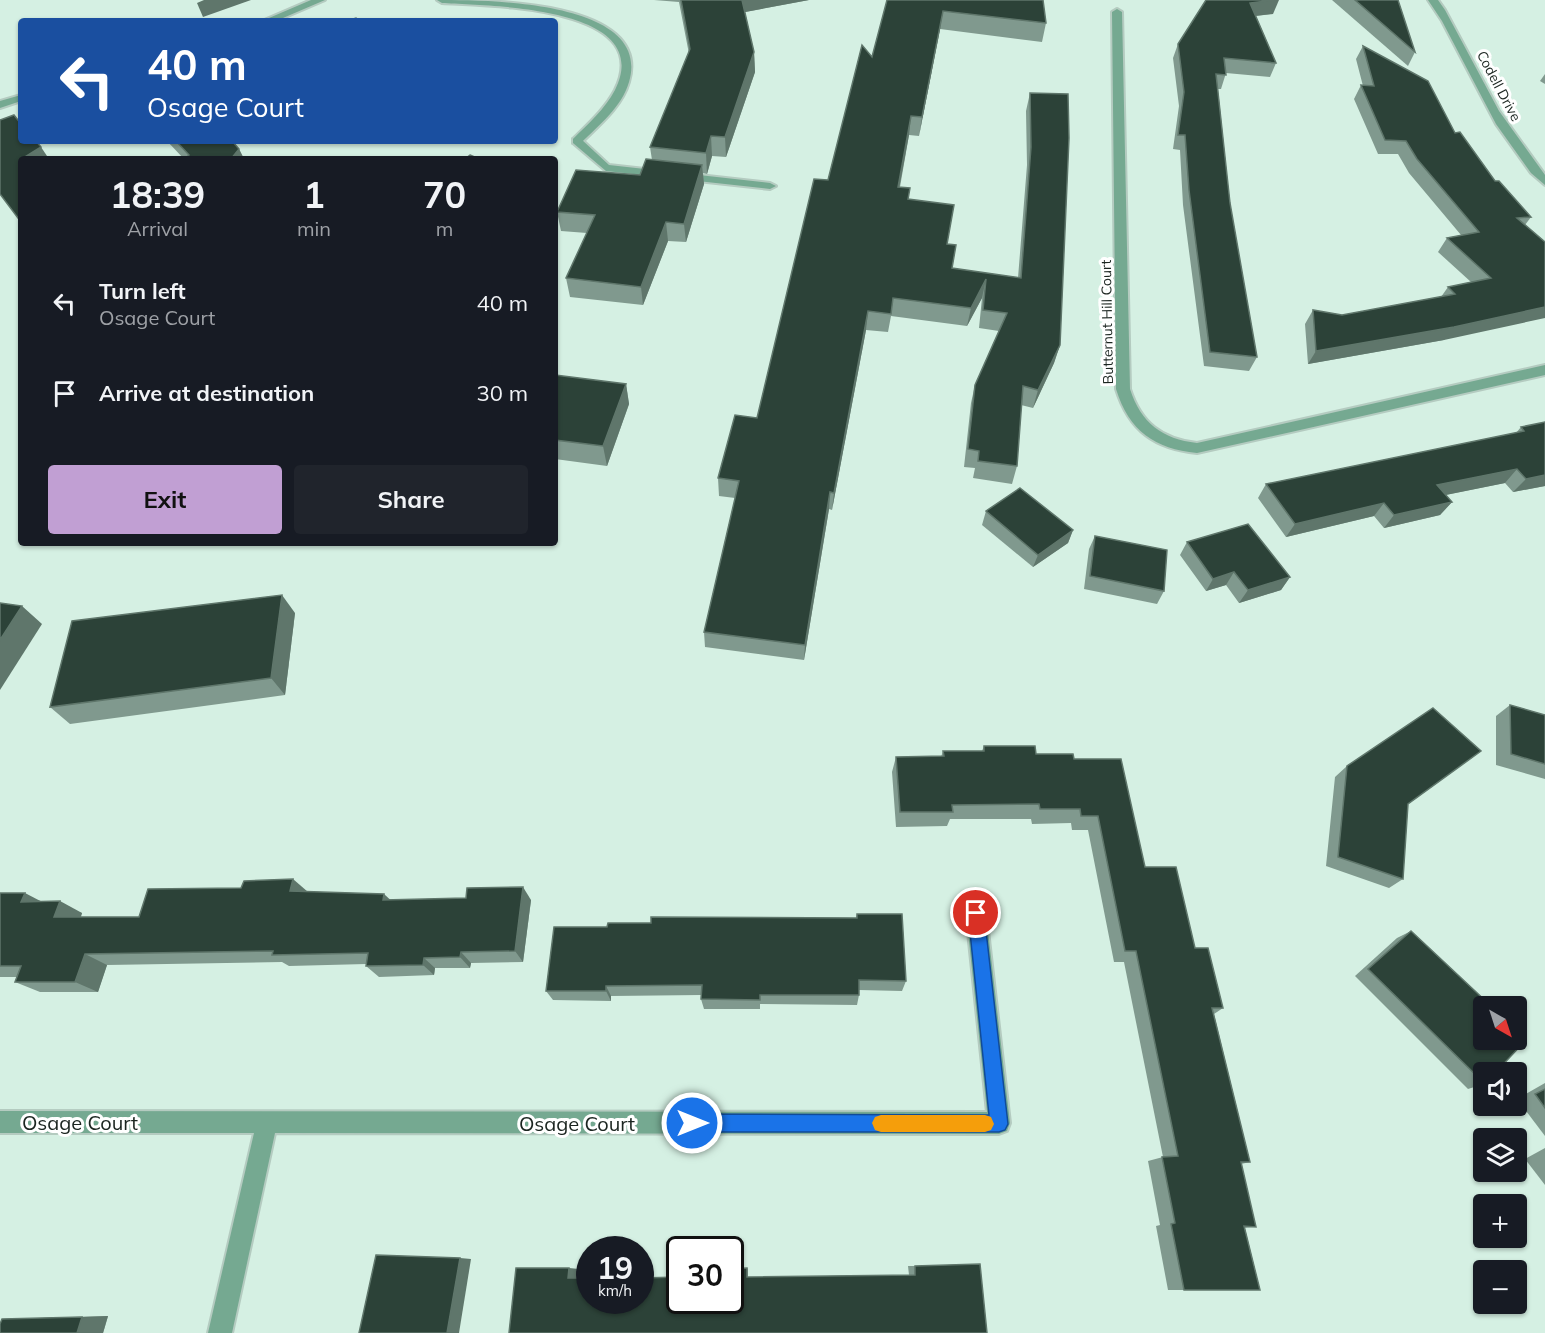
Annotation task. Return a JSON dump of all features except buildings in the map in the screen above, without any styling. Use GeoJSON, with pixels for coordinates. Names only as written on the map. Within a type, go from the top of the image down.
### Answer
{"type":"FeatureCollection","features":[{"type":"Feature","properties":{"kind":"street"},"geometry":{"type":"LineString","coordinates":[[275,18],[320,0]]}},
{"type":"Feature","properties":{"kind":"street"},"geometry":{"type":"LineString","coordinates":[[442,0],[549,9],[579,15],[603,28],[622,44],[628,59],[624,81],[608,108],[577,141],[606,168],[770,186]]}},
{"type":"Feature","properties":{"kind":"street","name":"Codell Drive"},"geometry":{"type":"LineString","coordinates":[[1433,0],[1459,39],[1478,85],[1503,128],[1545,182]]}},
{"type":"Feature","properties":{"kind":"street","name":"Butternut Hill Court"},"geometry":{"type":"LineString","coordinates":[[1117,12],[1123,389],[1132,413],[1153,433],[1173,445],[1197,448],[1545,370]]}},
{"type":"Feature","properties":{"kind":"street"},"geometry":{"type":"LineString","coordinates":[[0,105],[18,99]]}},
{"type":"Feature","properties":{"kind":"street","name":"Osage Court"},"geometry":{"type":"LineString","coordinates":[[0,1122],[999,1124],[976,913]]}},
{"type":"Feature","properties":{"kind":"street"},"geometry":{"type":"LineString","coordinates":[[220,1333],[267,1123]]}},
{"type":"Feature","properties":{"kind":"slow traffic"},"geometry":{"type":"LineString","coordinates":[[881,1123],[985,1124]]}},
{"type":"Feature","properties":{"kind":"route"},"geometry":{"type":"LineString","coordinates":[[692,1123],[999,1124],[976,913]]}}]}
